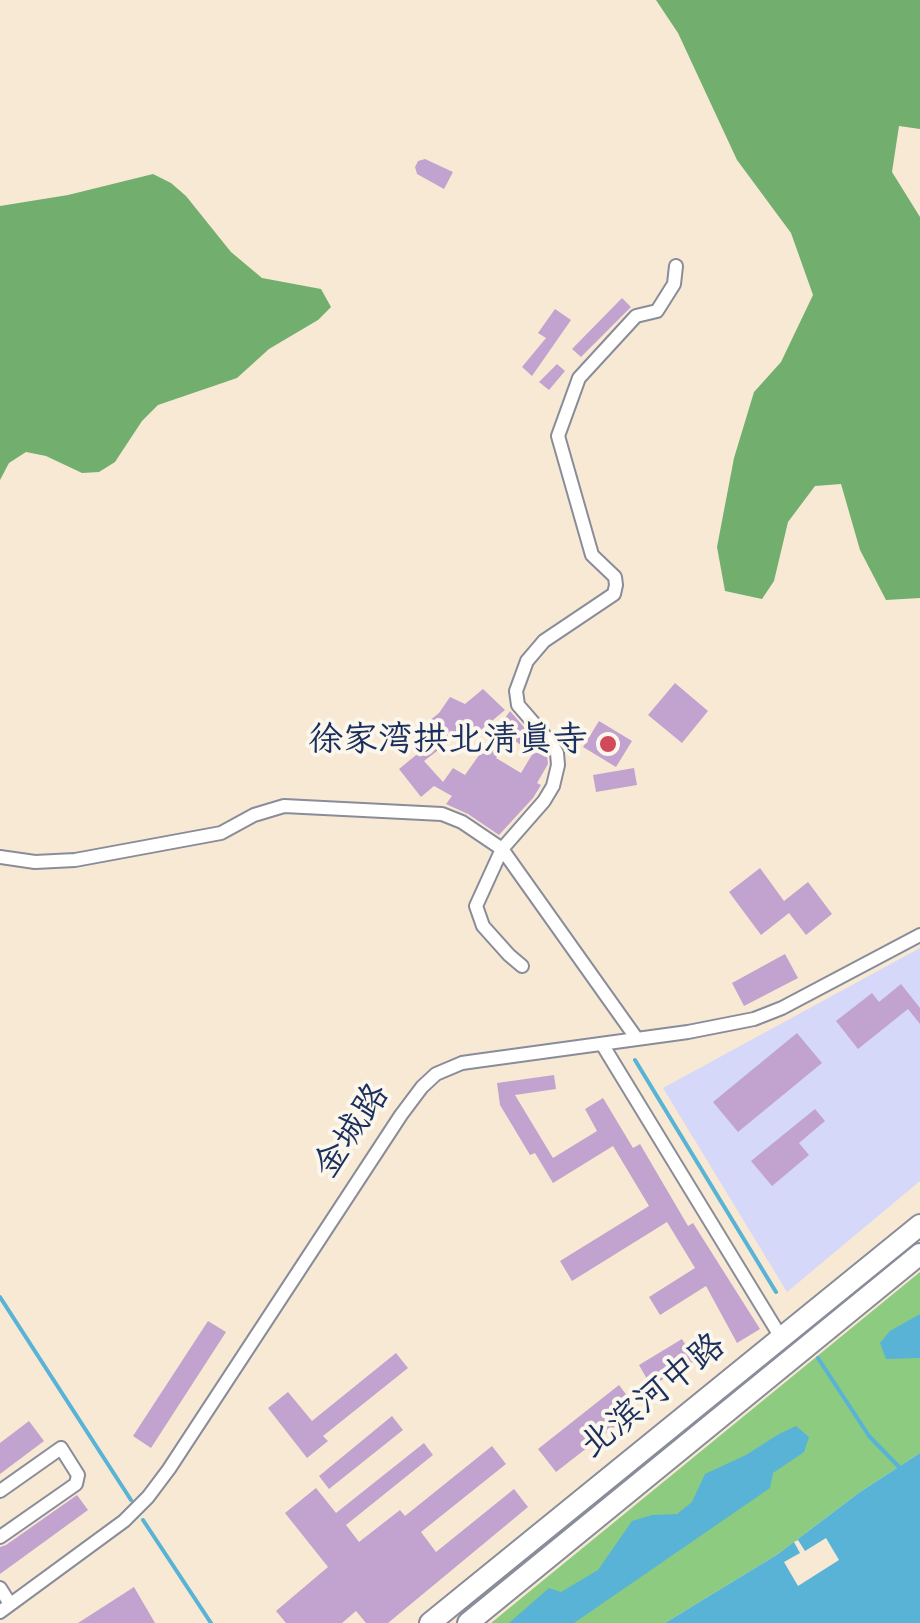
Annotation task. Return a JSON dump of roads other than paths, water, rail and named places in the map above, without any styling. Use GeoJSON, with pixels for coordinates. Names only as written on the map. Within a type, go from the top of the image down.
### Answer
{"type":"FeatureCollection","features":[{"type":"Feature","properties":{"kind":"main road","name":"北滨河中路"},"geometry":{"type":"LineString","coordinates":[[430,1623],[920,1225]]}},
{"type":"Feature","properties":{"kind":"main road","name":"北滨河中路"},"geometry":{"type":"LineString","coordinates":[[468,1623],[920,1254]]}},
{"type":"Feature","properties":{"kind":"street"},"geometry":{"type":"LineString","coordinates":[[522,966],[484,926],[476,906],[502,849],[553,786],[558,765],[551,742],[518,705],[520,675],[544,641],[614,594],[616,585],[615,577],[592,555],[558,436],[579,378],[636,316],[658,311],[674,284],[676,266]]}},
{"type":"Feature","properties":{"kind":"street"},"geometry":{"type":"LineString","coordinates":[[0,857],[35,862],[75,860],[221,833],[284,806],[442,814],[462,822],[502,849],[637,1039]]}},
{"type":"Feature","properties":{"kind":"street","name":"金城路"},"geometry":{"type":"LineString","coordinates":[[5,1608],[124,1521],[148,1497],[402,1115],[436,1074],[462,1063],[735,1024],[769,1014],[920,935]]}},
{"type":"Feature","properties":{"kind":"street"},"geometry":{"type":"LineString","coordinates":[[602,1044],[782,1339]]}},
{"type":"Feature","properties":{"kind":"street"},"geometry":{"type":"LineString","coordinates":[[0,1491],[61,1448],[78,1475],[76,1484],[0,1536]]}},
{"type":"Feature","properties":{"kind":"street"},"geometry":{"type":"LineString","coordinates":[[0,1588],[5,1608]]}},
{"type":"Feature","properties":{"kind":"water"},"geometry":{"type":"Polygon","coordinates":[[[920,1314],[920,1358],[886,1359],[880,1343],[890,1331],[920,1314]]]}},
{"type":"Feature","properties":{"kind":"water"},"geometry":{"type":"Polygon","coordinates":[[[796,1426],[809,1437],[804,1452],[773,1473],[770,1488],[574,1623],[509,1623],[549,1588],[561,1592],[598,1570],[632,1521],[677,1514],[692,1502],[705,1474],[796,1426]]]}},
{"type":"Feature","properties":{"kind":"water"},"geometry":{"type":"Polygon","coordinates":[[[920,1453],[920,1623],[665,1623],[778,1554],[920,1453]]]}},
{"type":"Feature","properties":{"kind":"waterway"},"geometry":{"type":"LineString","coordinates":[[635,1060],[776,1292]]}},
{"type":"Feature","properties":{"kind":"waterway"},"geometry":{"type":"LineString","coordinates":[[0,1297],[131,1500]]}},
{"type":"Feature","properties":{"kind":"waterway"},"geometry":{"type":"LineString","coordinates":[[818,1358],[869,1436],[902,1470]]}},
{"type":"Feature","properties":{"kind":"waterway"},"geometry":{"type":"LineString","coordinates":[[143,1520],[211,1623]]}},
{"type":"Feature","properties":{"kind":"place","name":"徐家湾拱北清真寺"},"geometry":{"type":"Point","coordinates":[608,744]}}]}
